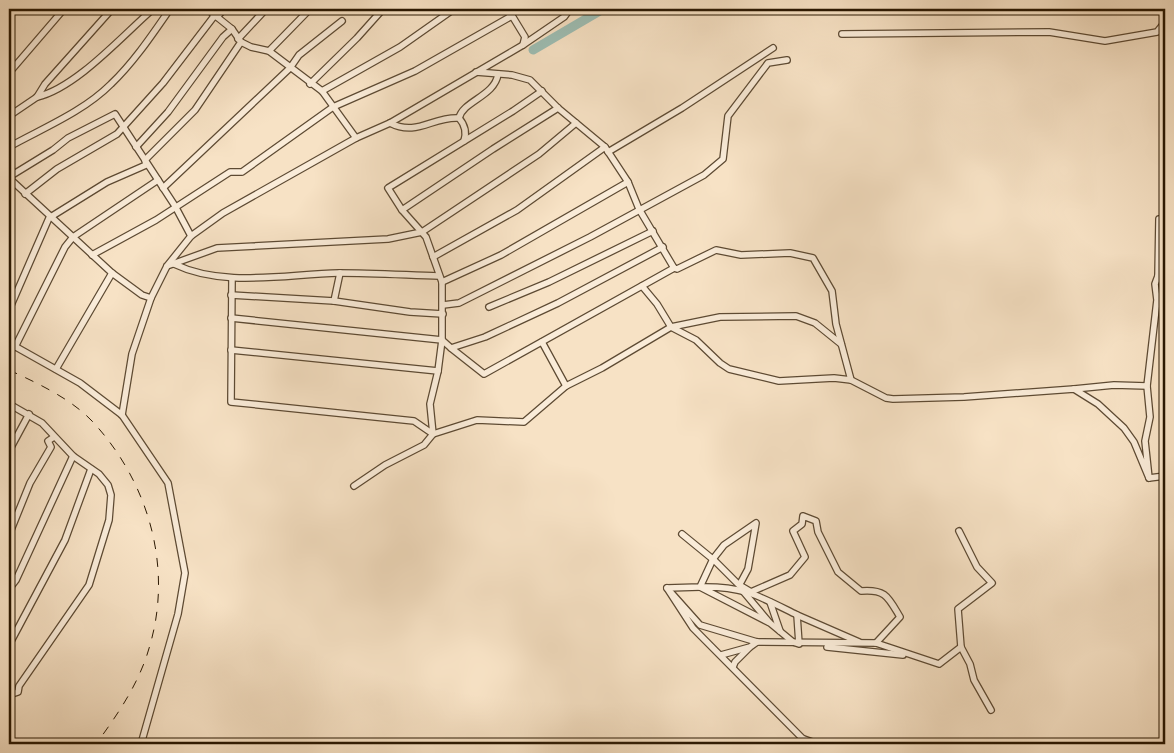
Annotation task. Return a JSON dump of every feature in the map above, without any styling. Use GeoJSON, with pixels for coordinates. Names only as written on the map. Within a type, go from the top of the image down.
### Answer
{"type":"FeatureCollection","features":[{"type":"Feature","properties":{"kind":"street"},"geometry":{"type":"LineString","coordinates":[[9,73],[64,9]]}},
{"type":"Feature","properties":{"kind":"street"},"geometry":{"type":"LineString","coordinates":[[37,97],[45,84],[112,9]]}},
{"type":"Feature","properties":{"kind":"street"},"geometry":{"type":"LineString","coordinates":[[9,116],[37,97],[53,93],[84,71],[153,9]]}},
{"type":"Feature","properties":{"kind":"street"},"geometry":{"type":"LineString","coordinates":[[9,147],[89,102],[110,85],[138,54],[170,9]]}},
{"type":"Feature","properties":{"kind":"street"},"geometry":{"type":"LineString","coordinates":[[207,9],[232,29],[240,40],[251,47],[269,51],[310,84],[322,91],[356,138]]}},
{"type":"Feature","properties":{"kind":"street"},"geometry":{"type":"LineString","coordinates":[[25,194],[57,169],[117,134],[163,83],[216,16],[224,9]]}},
{"type":"Feature","properties":{"kind":"street"},"geometry":{"type":"LineString","coordinates":[[146,164],[145,160],[196,110],[240,40],[266,9]]}},
{"type":"Feature","properties":{"kind":"street"},"geometry":{"type":"LineString","coordinates":[[269,51],[310,9]]}},
{"type":"Feature","properties":{"kind":"street"},"geometry":{"type":"LineString","coordinates":[[310,84],[357,38],[382,9]]}},
{"type":"Feature","properties":{"kind":"street"},"geometry":{"type":"LineString","coordinates":[[322,91],[400,47],[454,9]]}},
{"type":"Feature","properties":{"kind":"street"},"geometry":{"type":"LineString","coordinates":[[122,415],[132,354],[151,298],[167,266],[191,236],[222,213],[356,138],[390,123],[523,45],[564,17],[570,9]]}},
{"type":"Feature","properties":{"kind":"street"},"geometry":{"type":"LineString","coordinates":[[92,255],[156,220],[230,172],[242,172],[332,107],[415,71],[511,11],[524,37],[523,45]]}},
{"type":"Feature","properties":{"kind":"street"},"geometry":{"type":"LineString","coordinates":[[163,188],[290,68],[298,55],[342,21]]}},
{"type":"Feature","properties":{"kind":"street"},"geometry":{"type":"LineString","coordinates":[[842,34],[1049,32],[1104,41],[1156,32],[1165,22]]}},
{"type":"Feature","properties":{"kind":"street"},"geometry":{"type":"LineString","coordinates":[[136,147],[168,112],[232,29]]}},
{"type":"Feature","properties":{"kind":"street"},"geometry":{"type":"LineString","coordinates":[[433,257],[517,210],[606,150],[682,108],[773,48]]}},
{"type":"Feature","properties":{"kind":"street"},"geometry":{"type":"LineString","coordinates":[[443,305],[459,303],[575,245],[704,175],[723,158],[728,116],[768,63],[787,60]]}},
{"type":"Feature","properties":{"kind":"street"},"geometry":{"type":"LineString","coordinates":[[476,72],[512,75],[530,80],[558,108],[606,150],[628,182],[639,209],[654,231],[674,268]]}},
{"type":"Feature","properties":{"kind":"street"},"geometry":{"type":"LineString","coordinates":[[459,118],[462,112],[490,89],[495,83],[498,74]]}},
{"type":"Feature","properties":{"kind":"street"},"geometry":{"type":"LineString","coordinates":[[433,434],[430,404],[438,371],[442,340],[443,305],[440,279],[422,232],[402,210],[388,188],[464,142],[542,91]]}},
{"type":"Feature","properties":{"kind":"street"},"geometry":{"type":"LineString","coordinates":[[402,210],[558,108]]}},
{"type":"Feature","properties":{"kind":"street"},"geometry":{"type":"LineString","coordinates":[[151,298],[142,296],[112,273],[9,178],[53,150],[68,138],[115,114],[122,129],[175,206],[191,236]]}},
{"type":"Feature","properties":{"kind":"street"},"geometry":{"type":"LineString","coordinates":[[390,123],[400,128],[412,129],[448,118],[459,118]]}},
{"type":"Feature","properties":{"kind":"street"},"geometry":{"type":"LineString","coordinates":[[459,118],[464,124],[466,133],[464,142]]}},
{"type":"Feature","properties":{"kind":"street"},"geometry":{"type":"LineString","coordinates":[[167,266],[217,248],[388,239],[422,232],[538,154],[576,123]]}},
{"type":"Feature","properties":{"kind":"street"},"geometry":{"type":"LineString","coordinates":[[9,310],[51,216],[107,182],[146,164]]}},
{"type":"Feature","properties":{"kind":"street"},"geometry":{"type":"LineString","coordinates":[[15,347],[65,247],[73,237],[158,180]]}},
{"type":"Feature","properties":{"kind":"street"},"geometry":{"type":"LineString","coordinates":[[174,264],[190,272],[232,278],[340,273],[440,279],[501,255],[628,182]]}},
{"type":"Feature","properties":{"kind":"street"},"geometry":{"type":"LineString","coordinates":[[1149,478],[1145,441],[1150,416],[1147,386],[1157,300],[1155,284],[1158,276],[1159,219]]}},
{"type":"Feature","properties":{"kind":"street"},"geometry":{"type":"LineString","coordinates":[[489,308],[654,231]]}},
{"type":"Feature","properties":{"kind":"street"},"geometry":{"type":"LineString","coordinates":[[451,348],[485,337],[558,303],[663,247]]}},
{"type":"Feature","properties":{"kind":"street"},"geometry":{"type":"LineString","coordinates":[[232,318],[442,340],[484,374],[674,268],[677,269],[716,250],[741,255],[790,253],[813,258],[832,291],[836,324],[851,380]]}},
{"type":"Feature","properties":{"kind":"street"},"geometry":{"type":"LineString","coordinates":[[56,369],[112,273]]}},
{"type":"Feature","properties":{"kind":"street"},"geometry":{"type":"LineString","coordinates":[[334,301],[340,273]]}},
{"type":"Feature","properties":{"kind":"street"},"geometry":{"type":"LineString","coordinates":[[1158,276],[1165,275]]}},
{"type":"Feature","properties":{"kind":"street"},"geometry":{"type":"LineString","coordinates":[[232,278],[231,402],[414,421],[433,434]]}},
{"type":"Feature","properties":{"kind":"street"},"geometry":{"type":"LineString","coordinates":[[642,286],[657,304],[671,326],[696,340],[720,363],[741,372],[778,381],[834,378],[851,380],[886,398],[893,399],[964,397],[1114,385],[1147,386]]}},
{"type":"Feature","properties":{"kind":"street"},"geometry":{"type":"LineString","coordinates":[[231,295],[334,301],[410,312],[442,314]]}},
{"type":"Feature","properties":{"kind":"street"},"geometry":{"type":"LineString","coordinates":[[354,486],[386,465],[424,444],[433,434],[477,420],[524,422],[566,386],[602,368],[671,326],[720,317],[796,316],[815,323],[842,344]]}},
{"type":"Feature","properties":{"kind":"street"},"geometry":{"type":"LineString","coordinates":[[542,342],[566,386]]}},
{"type":"Feature","properties":{"kind":"street"},"geometry":{"type":"LineString","coordinates":[[9,343],[80,382],[122,415],[168,484],[185,573],[178,614],[141,744]]}},
{"type":"Feature","properties":{"kind":"street"},"geometry":{"type":"LineString","coordinates":[[231,350],[438,371]]}},
{"type":"Feature","properties":{"kind":"street"},"geometry":{"type":"LineString","coordinates":[[1074,389],[1098,404],[1124,428],[1134,442],[1149,478]]}},
{"type":"Feature","properties":{"kind":"street"},"geometry":{"type":"LineString","coordinates":[[9,406],[29,414],[42,423],[72,456],[92,469],[108,485],[111,495],[109,520],[89,585],[19,686],[18,692],[9,695]]}},
{"type":"Feature","properties":{"kind":"street"},"geometry":{"type":"LineString","coordinates":[[9,452],[29,414]]}},
{"type":"Feature","properties":{"kind":"street"},"geometry":{"type":"LineString","coordinates":[[9,535],[30,483],[51,447],[48,441],[54,436]]}},
{"type":"Feature","properties":{"kind":"street"},"geometry":{"type":"LineString","coordinates":[[9,589],[16,580],[72,456]]}},
{"type":"Feature","properties":{"kind":"street"},"geometry":{"type":"LineString","coordinates":[[9,645],[65,540],[92,469]]}},
{"type":"Feature","properties":{"kind":"street"},"geometry":{"type":"LineString","coordinates":[[1149,478],[1165,476]]}},
{"type":"Feature","properties":{"kind":"street"},"geometry":{"type":"LineString","coordinates":[[668,588],[700,587],[751,592],[790,575],[805,557],[793,531],[802,524],[803,516],[816,521],[818,532],[838,572],[860,591],[874,590],[887,596],[900,618],[876,643],[755,644],[721,655]]}},
{"type":"Feature","properties":{"kind":"street"},"geometry":{"type":"LineString","coordinates":[[700,587],[713,559],[724,545],[756,522],[748,569],[741,582]]}},
{"type":"Feature","properties":{"kind":"street"},"geometry":{"type":"LineString","coordinates":[[959,531],[977,567],[992,583],[958,609],[961,647],[970,664],[974,680],[990,710]]}},
{"type":"Feature","properties":{"kind":"street"},"geometry":{"type":"LineString","coordinates":[[682,534],[713,559],[739,585],[797,615],[862,643]]}},
{"type":"Feature","properties":{"kind":"street"},"geometry":{"type":"LineString","coordinates":[[700,587],[770,623]]}},
{"type":"Feature","properties":{"kind":"street"},"geometry":{"type":"LineString","coordinates":[[668,588],[700,625],[755,644]]}},
{"type":"Feature","properties":{"kind":"street"},"geometry":{"type":"LineString","coordinates":[[668,588],[693,628],[808,744]]}},
{"type":"Feature","properties":{"kind":"street"},"geometry":{"type":"LineString","coordinates":[[742,590],[770,623],[800,644],[916,657]]}},
{"type":"Feature","properties":{"kind":"street"},"geometry":{"type":"LineString","coordinates":[[770,602],[780,631]]}},
{"type":"Feature","properties":{"kind":"street"},"geometry":{"type":"LineString","coordinates":[[797,615],[800,644]]}},
{"type":"Feature","properties":{"kind":"street"},"geometry":{"type":"LineString","coordinates":[[842,635],[876,643],[940,664],[961,647]]}},
{"type":"Feature","properties":{"kind":"street"},"geometry":{"type":"LineString","coordinates":[[733,667],[735,662],[755,644]]}},
{"type":"Feature","properties":{"kind":"street"},"geometry":{"type":"LineString","coordinates":[[803,739],[818,744]]}},
{"type":"Feature","properties":{"kind":"waterway"},"geometry":{"type":"LineString","coordinates":[[533,50],[603,9]]}},
{"type":"Feature","properties":{"kind":"railway"},"geometry":{"type":"LineString","coordinates":[[9,370],[63,398],[92,421],[112,445],[128,470],[141,497],[151,526],[157,555],[159,585],[150,645],[134,685],[96,744]]}}]}
